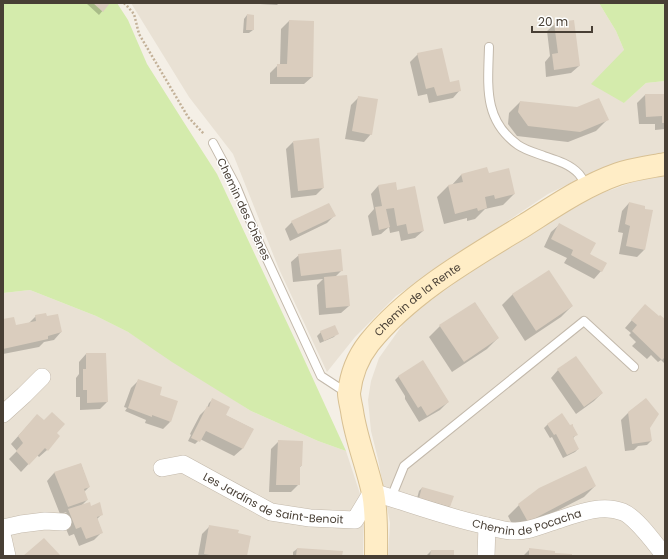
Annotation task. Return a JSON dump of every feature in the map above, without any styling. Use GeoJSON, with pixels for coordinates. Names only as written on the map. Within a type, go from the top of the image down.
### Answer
{"type":"FeatureCollection","features":[{"type":"Feature","properties":{"kind":"street","name":"Chemin de la Rente"},"geometry":{"type":"LineString","coordinates":[[376,556],[376,510],[382,495],[354,422],[349,395],[353,372],[368,344],[387,322],[413,300],[470,259],[584,188],[618,174],[665,164]]}},
{"type":"Feature","properties":{"kind":"street"},"geometry":{"type":"LineString","coordinates":[[3,414],[42,377]]}},
{"type":"Feature","properties":{"kind":"street","name":"Les Jardins de Saint-Benoit"},"geometry":{"type":"LineString","coordinates":[[162,468],[183,464],[271,512],[310,518],[355,520],[382,495]]}},
{"type":"Feature","properties":{"kind":"street","name":"Chemin de Pocacha"},"geometry":{"type":"LineString","coordinates":[[382,495],[465,521],[513,531],[539,526],[578,513],[596,509],[624,512],[636,522],[665,556]]}},
{"type":"Feature","properties":{"kind":"street"},"geometry":{"type":"LineString","coordinates":[[3,528],[45,521],[63,522]]}},
{"type":"Feature","properties":{"kind":"street"},"geometry":{"type":"LineString","coordinates":[[486,556],[487,526]]}},
{"type":"Feature","properties":{"kind":"street"},"geometry":{"type":"LineString","coordinates":[[3,538],[7,556]]}},
{"type":"Feature","properties":{"kind":"lane"},"geometry":{"type":"LineString","coordinates":[[489,47],[488,84],[490,105],[496,122],[505,134],[519,146],[572,168],[579,174],[588,187]]}},
{"type":"Feature","properties":{"kind":"lane","name":"Chemin des Chênes"},"geometry":{"type":"LineString","coordinates":[[213,143],[236,186],[259,242],[321,376],[349,395]]}},
{"type":"Feature","properties":{"kind":"lane"},"geometry":{"type":"LineString","coordinates":[[382,495],[404,466],[584,321],[634,367]]}},
{"type":"Feature","properties":{"kind":"path"},"geometry":{"type":"LineString","coordinates":[[124,3],[134,14],[139,34],[188,117],[213,143]]}},
{"type":"Feature","properties":{"kind":"shaded area"},"geometry":{"type":"Polygon","coordinates":[[[131,3],[599,3],[616,31],[624,50],[624,103],[646,83],[665,81],[665,152],[604,167],[548,194],[396,296],[355,337],[327,372],[279,269],[233,154],[189,97],[131,3]]]}},
{"type":"Feature","properties":{"kind":"shaded area"},"geometry":{"type":"Polygon","coordinates":[[[665,175],[665,548],[657,556],[388,556],[390,523],[371,431],[368,400],[371,381],[379,358],[408,317],[462,278],[579,204],[605,192],[636,181],[665,175]]]}},
{"type":"Feature","properties":{"kind":"shaded area"},"geometry":{"type":"Polygon","coordinates":[[[30,290],[96,316],[128,332],[251,411],[318,441],[346,451],[364,506],[363,556],[3,556],[3,293],[30,290]]]}},
{"type":"Feature","properties":{"kind":"green space"},"geometry":{"type":"Polygon","coordinates":[[[3,3],[117,3],[128,20],[147,64],[217,174],[346,451],[318,441],[251,411],[172,362],[128,332],[96,316],[30,290],[3,293],[3,3]]]}},
{"type":"Feature","properties":{"kind":"green space"},"geometry":{"type":"Polygon","coordinates":[[[599,3],[665,3],[665,81],[646,83],[624,103],[591,84],[624,50],[616,31],[599,3]]]}},
{"type":"Feature","properties":{"kind":"building"},"geometry":{"type":"Polygon","coordinates":[[[93,3],[110,3],[103,12],[93,3]]]}},
{"type":"Feature","properties":{"kind":"building"},"geometry":{"type":"Polygon","coordinates":[[[247,14],[254,15],[254,30],[246,30],[247,14]]]}},
{"type":"Feature","properties":{"kind":"building"},"geometry":{"type":"Polygon","coordinates":[[[289,20],[314,21],[313,77],[277,77],[277,64],[287,64],[289,20]]]}},
{"type":"Feature","properties":{"kind":"building"},"geometry":{"type":"Polygon","coordinates":[[[574,20],[580,66],[554,70],[552,54],[558,53],[554,23],[574,20]]]}},
{"type":"Feature","properties":{"kind":"building"},"geometry":{"type":"Polygon","coordinates":[[[442,48],[450,82],[459,80],[461,91],[437,96],[434,87],[426,89],[417,53],[442,48]]]}},
{"type":"Feature","properties":{"kind":"building"},"geometry":{"type":"Polygon","coordinates":[[[645,94],[665,94],[665,123],[662,123],[662,116],[646,117],[645,94]]]}},
{"type":"Feature","properties":{"kind":"building"},"geometry":{"type":"Polygon","coordinates":[[[358,96],[378,99],[372,135],[352,131],[358,96]]]}},
{"type":"Feature","properties":{"kind":"building"},"geometry":{"type":"Polygon","coordinates":[[[599,98],[609,120],[580,132],[528,126],[518,112],[520,101],[577,107],[599,98]]]}},
{"type":"Feature","properties":{"kind":"building"},"geometry":{"type":"Polygon","coordinates":[[[319,138],[324,188],[298,191],[293,141],[319,138]]]}},
{"type":"Feature","properties":{"kind":"building"},"geometry":{"type":"Polygon","coordinates":[[[487,167],[489,173],[509,168],[515,194],[495,199],[494,195],[485,197],[487,208],[478,211],[477,208],[455,214],[448,185],[463,182],[461,174],[487,167]]]}},
{"type":"Feature","properties":{"kind":"building"},"geometry":{"type":"Polygon","coordinates":[[[396,182],[397,190],[415,186],[424,231],[408,234],[406,224],[397,226],[394,208],[386,209],[390,227],[379,230],[375,207],[382,206],[378,185],[396,182]]]}},
{"type":"Feature","properties":{"kind":"building"},"geometry":{"type":"Polygon","coordinates":[[[629,202],[645,206],[645,209],[653,210],[645,250],[626,246],[630,226],[625,224],[629,202]]]}},
{"type":"Feature","properties":{"kind":"building"},"geometry":{"type":"Polygon","coordinates":[[[329,203],[336,216],[298,234],[291,221],[329,203]]]}},
{"type":"Feature","properties":{"kind":"building"},"geometry":{"type":"Polygon","coordinates":[[[559,223],[596,243],[590,254],[607,263],[602,272],[571,255],[573,250],[551,239],[559,223]]]}},
{"type":"Feature","properties":{"kind":"building"},"geometry":{"type":"Polygon","coordinates":[[[341,249],[343,271],[301,276],[298,254],[341,249]]]}},
{"type":"Feature","properties":{"kind":"building"},"geometry":{"type":"Polygon","coordinates":[[[549,270],[573,306],[536,331],[512,294],[549,270]]]}},
{"type":"Feature","properties":{"kind":"building"},"geometry":{"type":"Polygon","coordinates":[[[347,275],[350,306],[326,308],[324,277],[347,275]]]}},
{"type":"Feature","properties":{"kind":"building"},"geometry":{"type":"Polygon","coordinates":[[[475,302],[499,338],[464,362],[439,325],[475,302]]]}},
{"type":"Feature","properties":{"kind":"building"},"geometry":{"type":"Polygon","coordinates":[[[645,304],[665,319],[665,357],[662,360],[632,331],[637,325],[631,320],[645,304]]]}},
{"type":"Feature","properties":{"kind":"building"},"geometry":{"type":"Polygon","coordinates":[[[46,313],[47,316],[58,314],[62,332],[48,336],[48,339],[3,349],[3,319],[14,317],[16,325],[36,321],[35,315],[46,313]]]}},
{"type":"Feature","properties":{"kind":"building"},"geometry":{"type":"Polygon","coordinates":[[[335,325],[339,334],[324,341],[320,331],[335,325]]]}},
{"type":"Feature","properties":{"kind":"building"},"geometry":{"type":"Polygon","coordinates":[[[86,353],[106,353],[108,402],[87,403],[87,390],[83,390],[83,369],[86,369],[86,353]]]}},
{"type":"Feature","properties":{"kind":"building"},"geometry":{"type":"Polygon","coordinates":[[[576,356],[603,393],[584,407],[557,369],[576,356]]]}},
{"type":"Feature","properties":{"kind":"building"},"geometry":{"type":"Polygon","coordinates":[[[423,360],[449,402],[427,416],[421,406],[418,408],[398,376],[423,360]]]}},
{"type":"Feature","properties":{"kind":"building"},"geometry":{"type":"Polygon","coordinates":[[[138,379],[162,387],[160,395],[178,401],[171,422],[128,408],[138,379]]]}},
{"type":"Feature","properties":{"kind":"building"},"geometry":{"type":"Polygon","coordinates":[[[212,398],[230,407],[226,415],[254,429],[243,449],[206,431],[200,442],[191,438],[207,406],[209,407],[212,398]]]}},
{"type":"Feature","properties":{"kind":"building"},"geometry":{"type":"Polygon","coordinates":[[[646,398],[659,414],[650,428],[652,441],[632,444],[628,412],[646,398]]]}},
{"type":"Feature","properties":{"kind":"building"},"geometry":{"type":"Polygon","coordinates":[[[52,412],[65,424],[57,433],[60,436],[48,451],[45,448],[29,465],[16,451],[23,443],[18,436],[37,414],[44,420],[52,412]]]}},
{"type":"Feature","properties":{"kind":"building"},"geometry":{"type":"Polygon","coordinates":[[[562,413],[570,425],[573,424],[578,435],[573,437],[579,449],[567,455],[556,434],[554,435],[547,424],[562,413]]]}},
{"type":"Feature","properties":{"kind":"building"},"geometry":{"type":"Polygon","coordinates":[[[278,440],[303,441],[302,466],[300,466],[300,485],[276,485],[278,440]]]}},
{"type":"Feature","properties":{"kind":"building"},"geometry":{"type":"Polygon","coordinates":[[[81,463],[90,487],[84,489],[88,500],[68,507],[54,472],[81,463]]]}},
{"type":"Feature","properties":{"kind":"building"},"geometry":{"type":"Polygon","coordinates":[[[586,466],[596,486],[528,522],[518,504],[539,488],[586,466]]]}},
{"type":"Feature","properties":{"kind":"building"},"geometry":{"type":"Polygon","coordinates":[[[422,487],[454,496],[450,507],[419,498],[422,487]]]}},
{"type":"Feature","properties":{"kind":"building"},"geometry":{"type":"Polygon","coordinates":[[[90,502],[91,506],[100,502],[103,515],[97,517],[103,533],[86,539],[81,527],[76,529],[68,509],[90,502]]]}},
{"type":"Feature","properties":{"kind":"building"},"geometry":{"type":"Polygon","coordinates":[[[209,525],[239,530],[238,533],[251,536],[247,556],[216,556],[204,554],[209,525]]]}},
{"type":"Feature","properties":{"kind":"building"},"geometry":{"type":"Polygon","coordinates":[[[44,538],[60,555],[59,556],[23,556],[44,538]]]}},
{"type":"Feature","properties":{"kind":"building"},"geometry":{"type":"Polygon","coordinates":[[[297,548],[343,551],[342,556],[296,556],[297,548]]]}},
{"type":"Feature","properties":{"kind":"building"},"geometry":{"type":"Polygon","coordinates":[[[529,548],[555,551],[555,553],[572,554],[572,556],[529,556],[529,548]]]}},
{"type":"Feature","properties":{"kind":"building"},"geometry":{"type":"Polygon","coordinates":[[[431,550],[454,550],[454,556],[430,556],[431,550]]]}}]}
